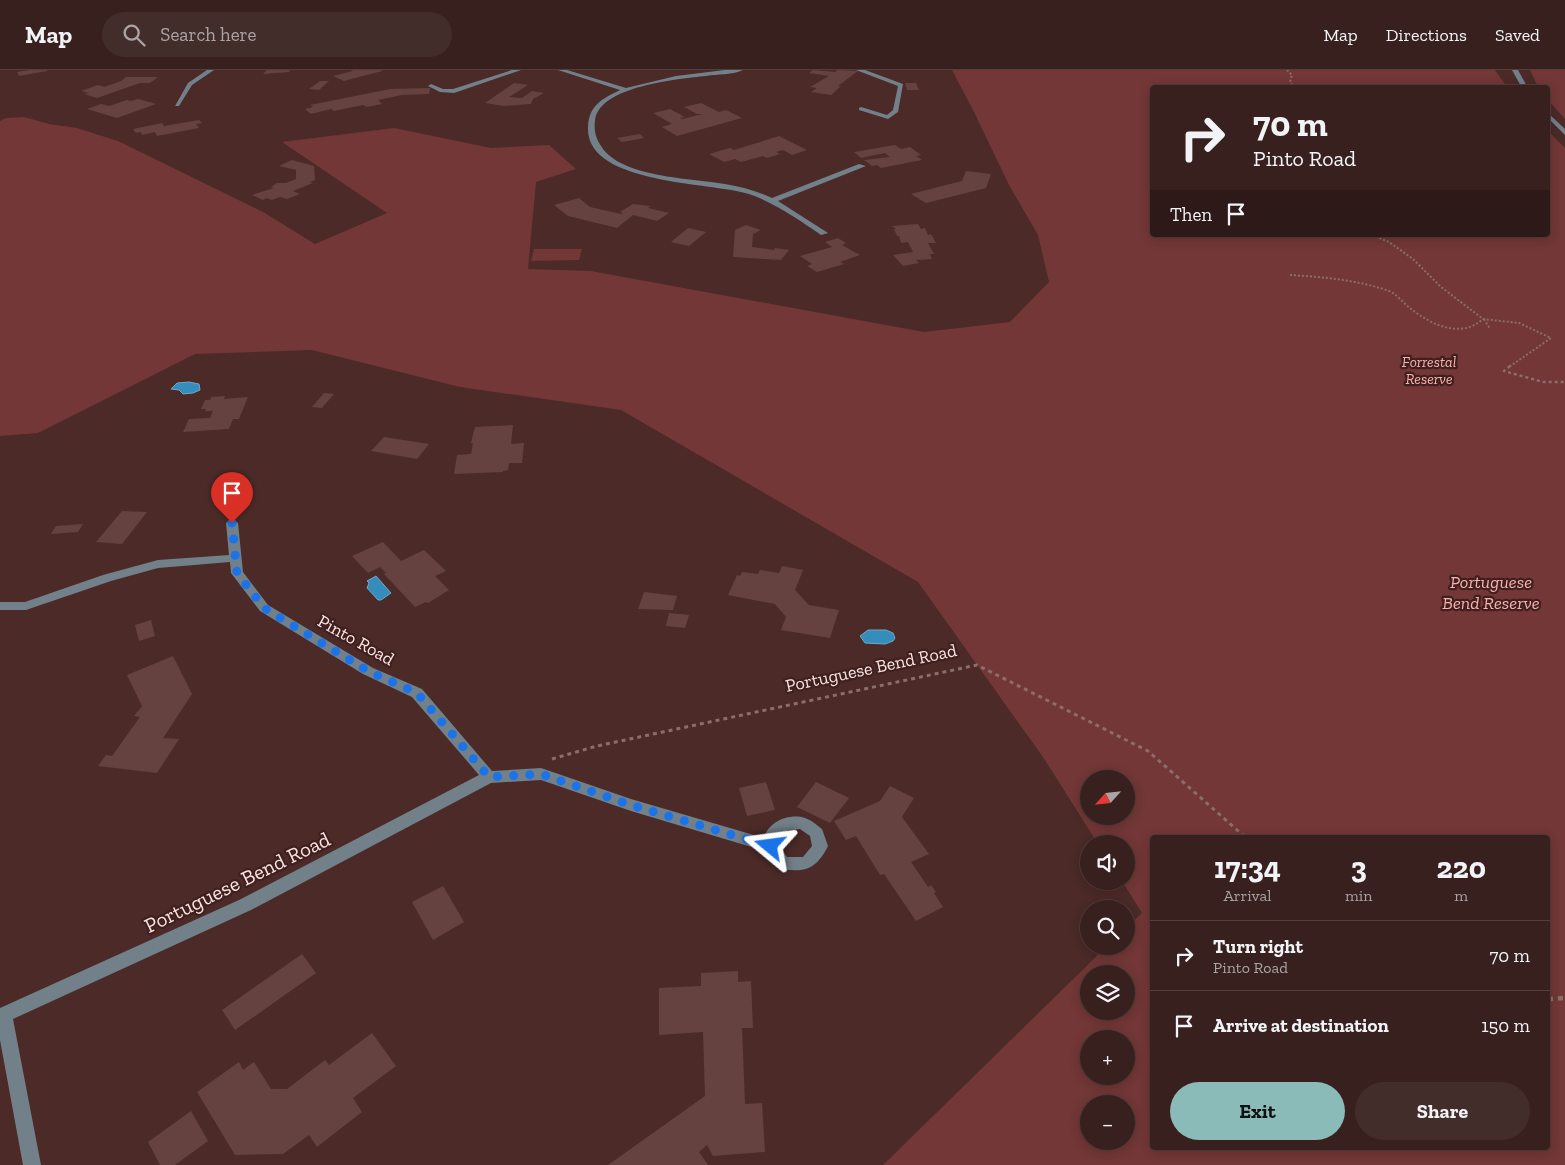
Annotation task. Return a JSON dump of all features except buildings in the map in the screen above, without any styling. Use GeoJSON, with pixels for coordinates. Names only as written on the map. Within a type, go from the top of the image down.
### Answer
{"type":"FeatureCollection","features":[{"type":"Feature","properties":{"kind":"street"},"geometry":{"type":"LineString","coordinates":[[178,105],[190,84],[211,70]]}},
{"type":"Feature","properties":{"kind":"street"},"geometry":{"type":"LineString","coordinates":[[432,86],[442,91],[454,91],[518,70]]}},
{"type":"Feature","properties":{"kind":"street"},"geometry":{"type":"LineString","coordinates":[[561,70],[624,89]]}},
{"type":"Feature","properties":{"kind":"street"},"geometry":{"type":"LineString","coordinates":[[740,70],[658,81],[624,89],[598,104],[591,117],[590,125],[595,143],[601,152],[612,160],[639,171],[740,189],[772,201],[800,216],[824,233]]}},
{"type":"Feature","properties":{"kind":"street"},"geometry":{"type":"LineString","coordinates":[[859,70],[901,85],[896,111],[888,117],[861,109]]}},
{"type":"Feature","properties":{"kind":"street"},"geometry":{"type":"LineString","coordinates":[[1515,70],[1523,85]]}},
{"type":"Feature","properties":{"kind":"street"},"geometry":{"type":"LineString","coordinates":[[1550,118],[1565,132]]}},
{"type":"Feature","properties":{"kind":"street"},"geometry":{"type":"LineString","coordinates":[[772,201],[862,166]]}},
{"type":"Feature","properties":{"kind":"street","name":"Pinto Road"},"geometry":{"type":"LineString","coordinates":[[232,523],[237,573],[264,608],[368,671],[417,693],[489,777]]}},
{"type":"Feature","properties":{"kind":"street"},"geometry":{"type":"LineString","coordinates":[[0,606],[26,606],[107,578],[158,564],[236,558]]}},
{"type":"Feature","properties":{"kind":"street","name":"Portuguese Bend Road"},"geometry":{"type":"LineString","coordinates":[[2,1016],[245,905],[489,777],[541,774],[631,805],[770,846]]}},
{"type":"Feature","properties":{"kind":"street"},"geometry":{"type":"LineString","coordinates":[[2,1016],[32,1165]]}},
{"type":"Feature","properties":{"kind":"path"},"geometry":{"type":"LineString","coordinates":[[1287,70],[1292,75],[1290,82],[1292,85]]}},
{"type":"Feature","properties":{"kind":"path"},"geometry":{"type":"LineString","coordinates":[[1377,237],[1389,242],[1413,259],[1441,287],[1483,319],[1490,329]]}},
{"type":"Feature","properties":{"kind":"path"},"geometry":{"type":"LineString","coordinates":[[1290,275],[1308,275],[1373,287],[1394,293],[1415,312],[1444,328],[1464,330],[1479,324],[1483,319]]}},
{"type":"Feature","properties":{"kind":"path"},"geometry":{"type":"LineString","coordinates":[[1483,319],[1519,323],[1551,338],[1504,371],[1543,382],[1565,382]]}},
{"type":"Feature","properties":{"kind":"path","name":"Portuguese Bend Road"},"geometry":{"type":"LineString","coordinates":[[543,762],[597,746],[977,665],[1148,751],[1244,835]]}},
{"type":"Feature","properties":{"kind":"path"},"geometry":{"type":"LineString","coordinates":[[1550,999],[1565,998]]}},
{"type":"Feature","properties":{"kind":"green space"},"geometry":{"type":"Polygon","coordinates":[[[952,70],[1495,70],[1506,85],[1150,85],[1150,237],[1550,237],[1550,133],[1565,148],[1565,1165],[883,1165],[1080,972],[1080,1020],[1135,1020],[1135,965],[1088,965],[1098,955],[1135,955],[1135,920],[1142,913],[1128,890],[1135,890],[1135,835],[1092,835],[1086,825],[1135,825],[1135,770],[1080,770],[1080,815],[1045,760],[918,582],[621,410],[460,387],[312,350],[195,354],[38,433],[0,436],[0,121],[6,118],[24,117],[49,124],[77,128],[118,141],[263,212],[315,244],[387,213],[282,142],[394,128],[491,148],[549,145],[576,169],[536,182],[528,269],[591,271],[924,332],[1010,322],[1049,282],[1038,235],[1009,185],[952,70]]]}},
{"type":"Feature","properties":{"kind":"green space"},"geometry":{"type":"Polygon","coordinates":[[[1530,70],[1565,70],[1565,119],[1550,102],[1550,85],[1537,85],[1530,70]]]}},
{"type":"Feature","properties":{"kind":"green space"},"geometry":{"type":"Polygon","coordinates":[[[534,249],[582,249],[579,260],[531,261],[534,249]]]}},
{"type":"Feature","properties":{"kind":"water"},"geometry":{"type":"Polygon","coordinates":[[[189,382],[199,384],[200,390],[183,394],[179,390],[171,389],[177,383],[189,382]]]}},
{"type":"Feature","properties":{"kind":"water"},"geometry":{"type":"Polygon","coordinates":[[[376,576],[391,593],[381,600],[378,600],[367,588],[369,583],[367,581],[376,576]]]}},
{"type":"Feature","properties":{"kind":"water"},"geometry":{"type":"Polygon","coordinates":[[[868,630],[886,630],[893,633],[895,638],[893,641],[885,644],[865,643],[860,636],[868,630]]]}},
{"type":"Feature","properties":{"kind":"route"},"geometry":{"type":"LineString","coordinates":[[232,523],[237,573],[264,608],[368,671],[417,693],[489,777],[541,774],[631,805],[770,846]]}},
{"type":"Feature","properties":{"kind":"park label","name":"Forrestal Reserve"},"geometry":{"type":"Point","coordinates":[1429,370]}},
{"type":"Feature","properties":{"kind":"park label","name":"Portuguese Bend Reserve"},"geometry":{"type":"Point","coordinates":[1491,592]}}]}
